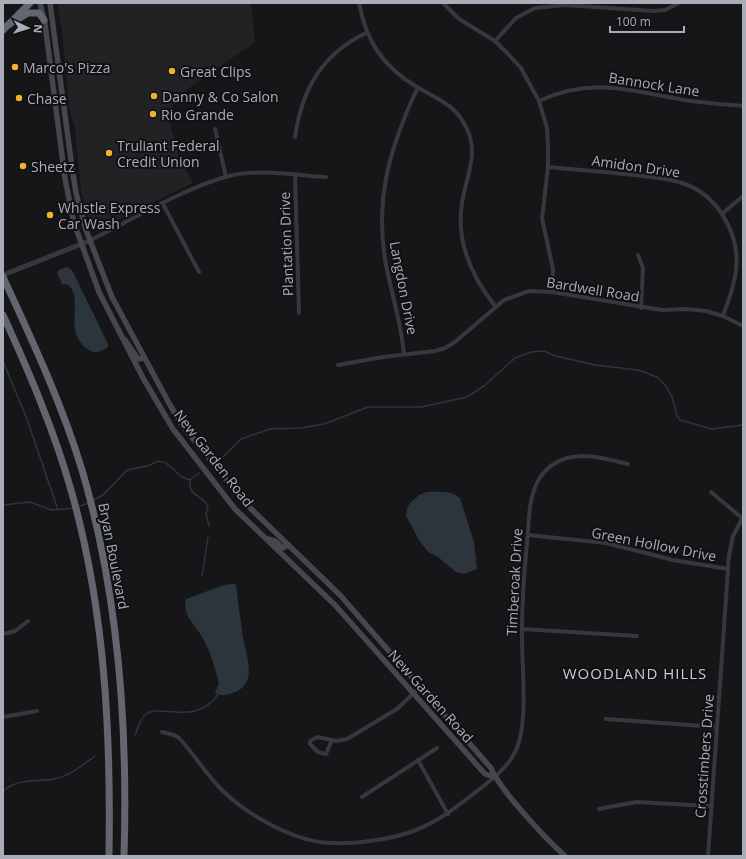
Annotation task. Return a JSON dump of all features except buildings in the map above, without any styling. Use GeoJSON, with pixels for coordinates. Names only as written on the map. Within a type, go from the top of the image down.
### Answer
{"type":"FeatureCollection","features":[{"type":"Feature","properties":{"kind":"highway"},"geometry":{"type":"LineString","coordinates":[[6,27],[30,3]]}},
{"type":"Feature","properties":{"kind":"highway"},"geometry":{"type":"LineString","coordinates":[[6,27],[33,12],[39,13],[44,20]]}},
{"type":"Feature","properties":{"kind":"highway","name":"Bryan Boulevard"},"geometry":{"type":"LineString","coordinates":[[3,276],[53,390],[72,439],[82,470],[102,554],[115,635],[123,708],[126,797],[124,856]]}},
{"type":"Feature","properties":{"kind":"highway","name":"Bryan Boulevard"},"geometry":{"type":"LineString","coordinates":[[3,315],[33,382],[61,455],[72,491],[86,551],[99,633],[108,718],[109,856]]}},
{"type":"Feature","properties":{"kind":"main road","name":"New Garden Road"},"geometry":{"type":"LineString","coordinates":[[40,3],[44,20],[65,179],[70,206],[81,244],[99,292],[120,336],[173,429],[222,493],[243,516],[335,605],[485,774],[494,777]]}},
{"type":"Feature","properties":{"kind":"main road","name":"New Garden Road"},"geometry":{"type":"LineString","coordinates":[[50,3],[76,193],[89,241],[112,297],[182,425],[245,503],[340,595],[491,768],[494,777],[565,856]]}},
{"type":"Feature","properties":{"kind":"main road"},"geometry":{"type":"LineString","coordinates":[[120,336],[130,346],[138,359],[144,358]]}},
{"type":"Feature","properties":{"kind":"main road"},"geometry":{"type":"LineString","coordinates":[[243,516],[248,511],[259,521],[264,523]]}},
{"type":"Feature","properties":{"kind":"main road"},"geometry":{"type":"LineString","coordinates":[[266,538],[275,541],[283,548],[288,545]]}},
{"type":"Feature","properties":{"kind":"main road"},"geometry":{"type":"LineString","coordinates":[[286,557],[291,553],[310,565]]}},
{"type":"Feature","properties":{"kind":"main road"},"geometry":{"type":"LineString","coordinates":[[391,668],[398,662]]}},
{"type":"Feature","properties":{"kind":"street"},"geometry":{"type":"LineString","coordinates":[[359,3],[366,33],[377,52],[398,75],[451,106],[469,134],[473,156],[462,203],[463,241],[472,270],[482,289],[495,306]]}},
{"type":"Feature","properties":{"kind":"street"},"geometry":{"type":"LineString","coordinates":[[443,3],[459,19],[494,41],[521,68],[540,101],[547,128],[548,167],[542,218],[552,268],[552,292]]}},
{"type":"Feature","properties":{"kind":"street"},"geometry":{"type":"LineString","coordinates":[[494,41],[516,18],[535,8],[565,5],[654,11],[665,10],[679,3]]}},
{"type":"Feature","properties":{"kind":"street"},"geometry":{"type":"LineString","coordinates":[[295,137],[302,102],[312,81],[330,58],[348,42],[366,33]]}},
{"type":"Feature","properties":{"kind":"street","name":"Langdon Drive"},"geometry":{"type":"LineString","coordinates":[[404,354],[402,328],[386,264],[382,218],[385,178],[396,136],[418,87]]}},
{"type":"Feature","properties":{"kind":"street","name":"Bannock Lane"},"geometry":{"type":"LineString","coordinates":[[540,101],[570,89],[591,87],[640,90],[679,99],[743,106]]}},
{"type":"Feature","properties":{"kind":"street"},"geometry":{"type":"LineString","coordinates":[[214,129],[226,177]]}},
{"type":"Feature","properties":{"kind":"street","name":"Amidon Drive"},"geometry":{"type":"LineString","coordinates":[[548,167],[664,178],[683,183],[711,202],[722,214],[731,231],[737,258],[733,286],[723,316]]}},
{"type":"Feature","properties":{"kind":"street"},"geometry":{"type":"LineString","coordinates":[[3,276],[89,241],[164,204],[226,177],[256,174],[326,177]]}},
{"type":"Feature","properties":{"kind":"street","name":"Plantation Drive"},"geometry":{"type":"LineString","coordinates":[[295,175],[299,313]]}},
{"type":"Feature","properties":{"kind":"street"},"geometry":{"type":"LineString","coordinates":[[722,214],[743,196]]}},
{"type":"Feature","properties":{"kind":"street"},"geometry":{"type":"LineString","coordinates":[[164,204],[199,272]]}},
{"type":"Feature","properties":{"kind":"street"},"geometry":{"type":"LineString","coordinates":[[638,255],[643,268],[642,308]]}},
{"type":"Feature","properties":{"kind":"street","name":"Bardwell Road"},"geometry":{"type":"LineString","coordinates":[[338,365],[404,354],[435,351],[445,348],[455,342],[495,306],[512,296],[528,292],[552,292],[642,308],[706,311],[723,316],[743,326]]}},
{"type":"Feature","properties":{"kind":"street","name":"Timberoak Drive"},"geometry":{"type":"LineString","coordinates":[[162,732],[179,738],[224,792],[245,809],[273,826],[309,839],[330,843],[359,843],[406,836],[448,814],[494,777],[514,754],[523,728],[522,629],[528,535],[531,498],[540,478],[553,465],[570,457],[582,455],[594,456],[628,464]]}},
{"type":"Feature","properties":{"kind":"street"},"geometry":{"type":"LineString","coordinates":[[711,492],[743,518]]}},
{"type":"Feature","properties":{"kind":"street","name":"Crosstimbers Drive"},"geometry":{"type":"LineString","coordinates":[[708,856],[728,569],[732,541],[743,518]]}},
{"type":"Feature","properties":{"kind":"street","name":"Green Hollow Drive"},"geometry":{"type":"LineString","coordinates":[[528,535],[606,543],[673,560],[728,569]]}},
{"type":"Feature","properties":{"kind":"street"},"geometry":{"type":"LineString","coordinates":[[3,634],[15,631],[28,621]]}},
{"type":"Feature","properties":{"kind":"street"},"geometry":{"type":"LineString","coordinates":[[522,629],[636,636]]}},
{"type":"Feature","properties":{"kind":"street"},"geometry":{"type":"LineString","coordinates":[[332,740],[326,754],[318,752],[310,744],[310,741],[318,737],[332,740],[347,739],[397,709],[420,687]]}},
{"type":"Feature","properties":{"kind":"street"},"geometry":{"type":"LineString","coordinates":[[3,717],[37,711]]}},
{"type":"Feature","properties":{"kind":"street"},"geometry":{"type":"LineString","coordinates":[[606,719],[717,727]]}},
{"type":"Feature","properties":{"kind":"street"},"geometry":{"type":"LineString","coordinates":[[362,797],[436,748]]}},
{"type":"Feature","properties":{"kind":"street"},"geometry":{"type":"LineString","coordinates":[[418,760],[448,814]]}},
{"type":"Feature","properties":{"kind":"street"},"geometry":{"type":"LineString","coordinates":[[599,809],[636,802],[711,806]]}},
{"type":"Feature","properties":{"kind":"shaded area"},"geometry":{"type":"Polygon","coordinates":[[[57,3],[251,3],[255,42],[175,98],[169,121],[179,156],[193,183],[98,230],[93,229],[88,218],[81,191],[75,128],[69,108],[62,29],[57,3]]]}},
{"type":"Feature","properties":{"kind":"shaded area"},"geometry":{"type":"Polygon","coordinates":[[[67,267],[72,270],[108,344],[108,347],[100,351],[92,352],[79,341],[74,325],[75,300],[73,292],[69,285],[62,284],[57,273],[59,270],[67,267]]]}},
{"type":"Feature","properties":{"kind":"shaded area"},"geometry":{"type":"Polygon","coordinates":[[[426,492],[448,493],[456,495],[460,498],[474,542],[477,569],[464,574],[456,572],[438,557],[428,552],[419,540],[406,516],[407,509],[410,503],[419,495],[426,492]]]}},
{"type":"Feature","properties":{"kind":"shaded area"},"geometry":{"type":"Polygon","coordinates":[[[224,585],[236,585],[243,639],[249,666],[249,675],[242,688],[233,693],[221,695],[215,692],[219,684],[210,654],[202,637],[187,615],[185,605],[186,599],[224,585]]]}},
{"type":"Feature","properties":{"kind":"waterway"},"geometry":{"type":"LineString","coordinates":[[221,459],[241,439],[270,429],[301,428],[324,424],[368,407],[421,407],[467,397],[484,386],[515,358],[531,352],[544,351],[556,356],[595,365],[638,370],[657,377],[665,385],[672,397],[680,420],[712,429],[743,425]]}},
{"type":"Feature","properties":{"kind":"waterway"},"geometry":{"type":"LineString","coordinates":[[3,361],[27,419],[58,510]]}},
{"type":"Feature","properties":{"kind":"waterway"},"geometry":{"type":"LineString","coordinates":[[92,501],[103,495],[127,470],[147,466],[159,461],[166,463],[182,477],[190,480]]}},
{"type":"Feature","properties":{"kind":"waterway"},"geometry":{"type":"LineString","coordinates":[[190,480],[199,473]]}},
{"type":"Feature","properties":{"kind":"waterway"},"geometry":{"type":"LineString","coordinates":[[190,480],[190,486],[193,493],[202,499],[208,506],[206,514],[209,526]]}},
{"type":"Feature","properties":{"kind":"waterway"},"geometry":{"type":"LineString","coordinates":[[3,505],[30,502],[51,510],[74,508]]}},
{"type":"Feature","properties":{"kind":"waterway"},"geometry":{"type":"LineString","coordinates":[[77,507],[89,503]]}},
{"type":"Feature","properties":{"kind":"waterway"},"geometry":{"type":"LineString","coordinates":[[202,576],[208,537]]}},
{"type":"Feature","properties":{"kind":"waterway"},"geometry":{"type":"LineString","coordinates":[[135,735],[140,722],[145,715],[151,712],[159,711],[189,712],[200,709],[210,703],[219,693]]}},
{"type":"Feature","properties":{"kind":"waterway"},"geometry":{"type":"LineString","coordinates":[[3,791],[21,782],[60,778],[76,770],[95,756]]}},
{"type":"Feature","properties":{"kind":"place","name":"Marco's Pizza"},"geometry":{"type":"Point","coordinates":[15,67]}},
{"type":"Feature","properties":{"kind":"place","name":"Great Clips"},"geometry":{"type":"Point","coordinates":[172,71]}},
{"type":"Feature","properties":{"kind":"place","name":"Danny & Co Salon"},"geometry":{"type":"Point","coordinates":[154,96]}},
{"type":"Feature","properties":{"kind":"place","name":"Chase"},"geometry":{"type":"Point","coordinates":[19,98]}},
{"type":"Feature","properties":{"kind":"place","name":"Rio Grande"},"geometry":{"type":"Point","coordinates":[153,114]}},
{"type":"Feature","properties":{"kind":"place","name":"Truliant Federal Credit Union"},"geometry":{"type":"Point","coordinates":[109,153]}},
{"type":"Feature","properties":{"kind":"place","name":"Sheetz"},"geometry":{"type":"Point","coordinates":[23,166]}},
{"type":"Feature","properties":{"kind":"place","name":"Whistle Express Car Wash"},"geometry":{"type":"Point","coordinates":[50,215]}},
{"type":"Feature","properties":{"kind":"district","name":"WOODLAND HILLS"},"geometry":{"type":"Point","coordinates":[635,673]}}]}
